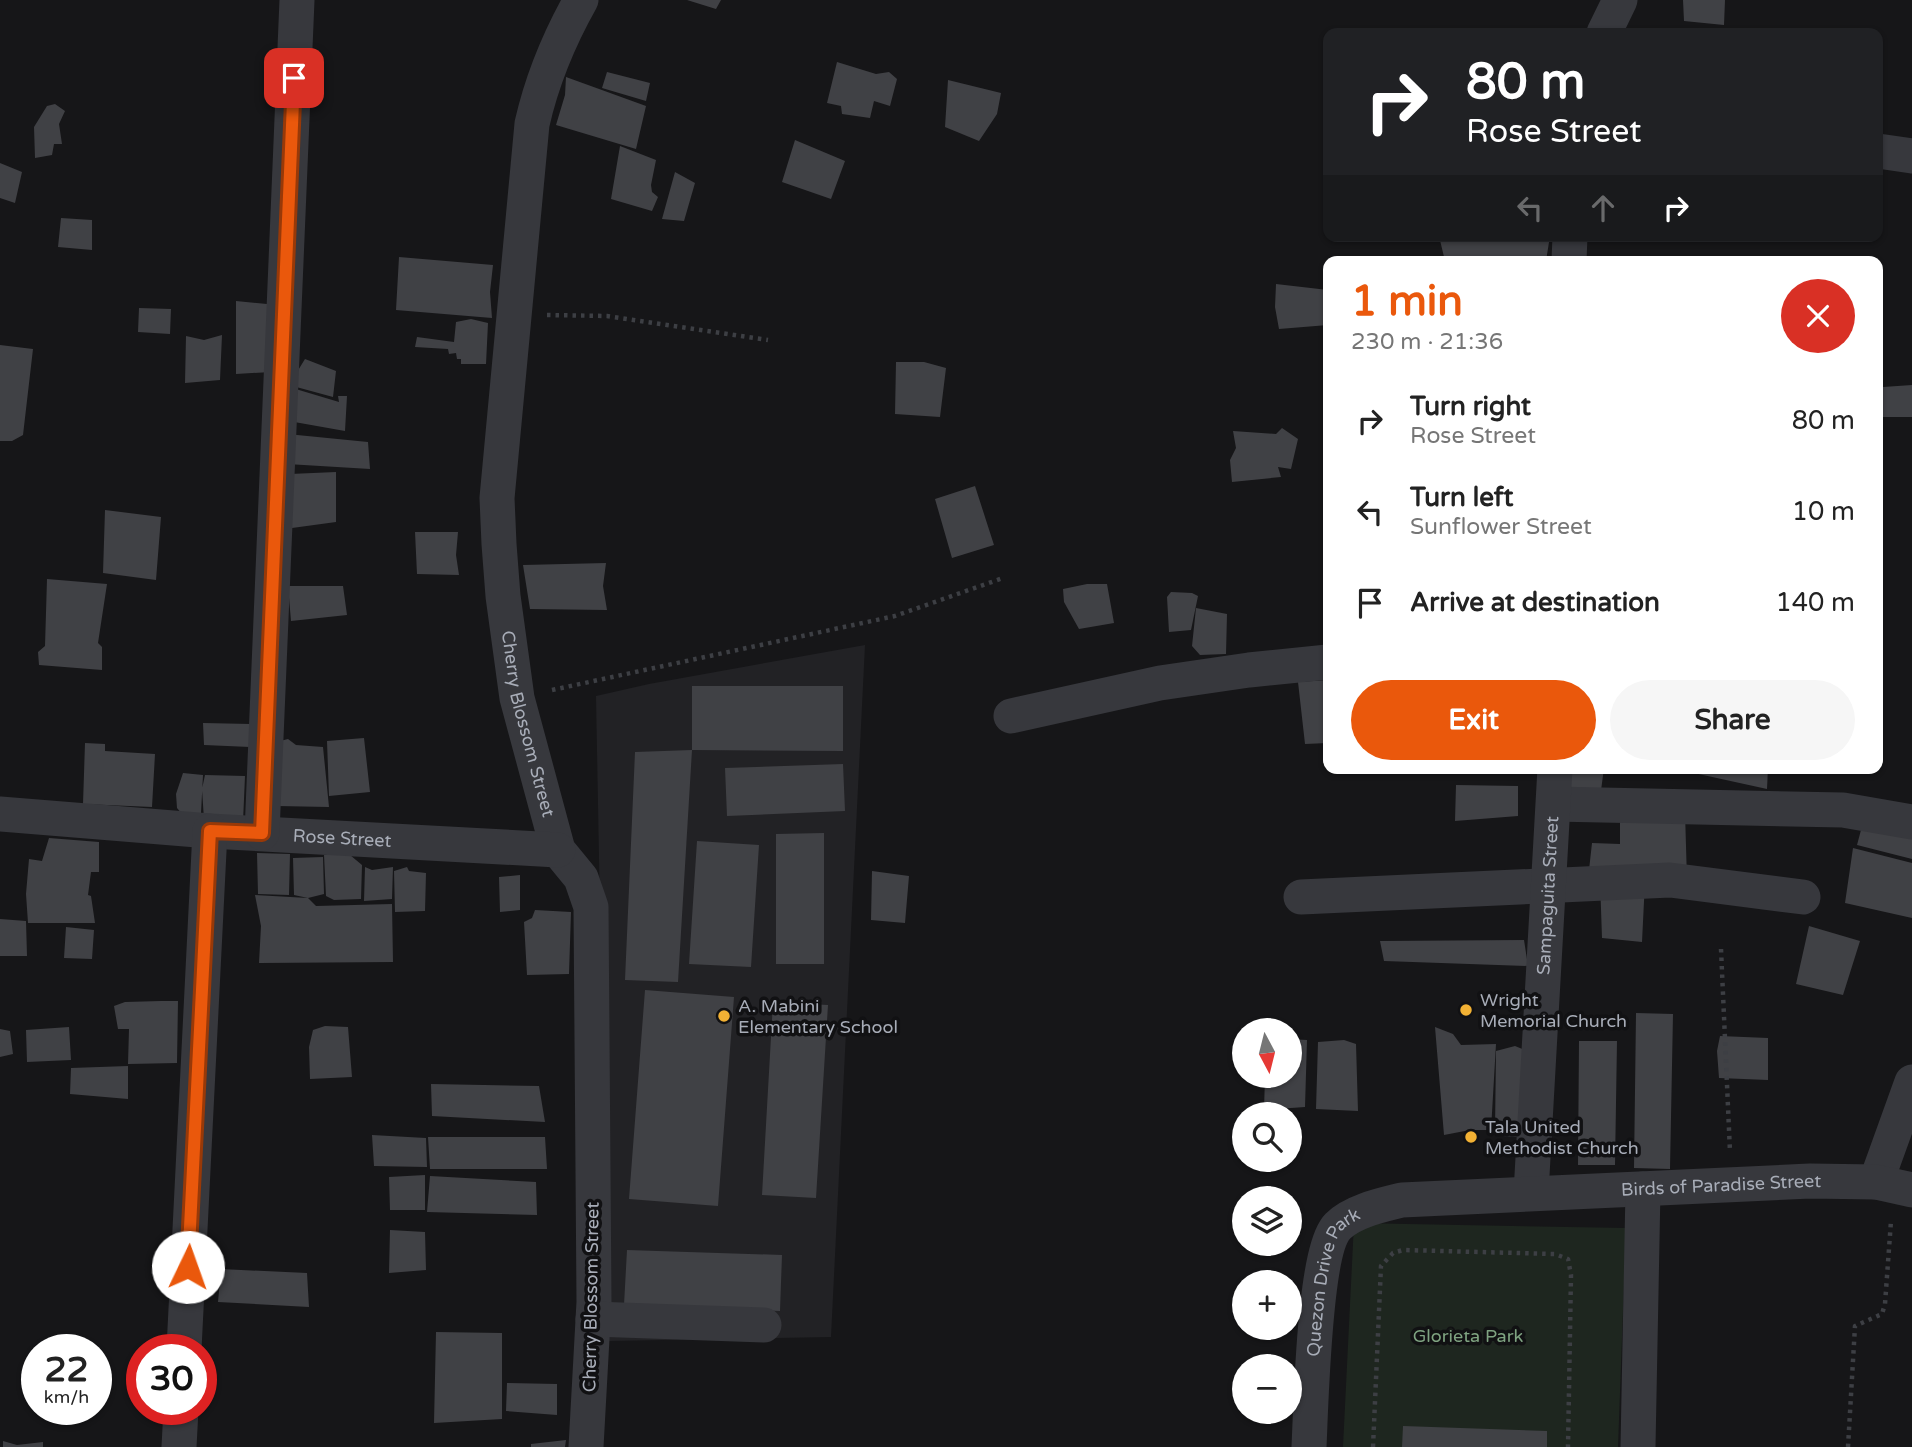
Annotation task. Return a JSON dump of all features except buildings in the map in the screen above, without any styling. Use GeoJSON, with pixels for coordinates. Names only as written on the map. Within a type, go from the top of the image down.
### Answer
{"type":"FeatureCollection","features":[{"type":"Feature","properties":{"kind":"street"},"geometry":{"type":"LineString","coordinates":[[262,833],[297,0]]}},
{"type":"Feature","properties":{"kind":"street","name":"Cherry Blossom Street"},"geometry":{"type":"LineString","coordinates":[[581,0],[550,65],[532,124],[497,498],[503,596],[517,698],[558,850],[581,878],[591,907],[593,1319],[586,1447]]}},
{"type":"Feature","properties":{"kind":"street"},"geometry":{"type":"LineString","coordinates":[[1606,28],[1620,0]]}},
{"type":"Feature","properties":{"kind":"street"},"geometry":{"type":"LineString","coordinates":[[1883,152],[1912,156]]}},
{"type":"Feature","properties":{"kind":"street"},"geometry":{"type":"LineString","coordinates":[[1011,716],[1160,683],[1323,663]]}},
{"type":"Feature","properties":{"kind":"street","name":"Sampaguita Street"},"geometry":{"type":"LineString","coordinates":[[1531,1193],[1555,774]]}},
{"type":"Feature","properties":{"kind":"street"},"geometry":{"type":"LineString","coordinates":[[1554,804],[1843,810],[1912,822]]}},
{"type":"Feature","properties":{"kind":"street","name":"Rose Street"},"geometry":{"type":"LineString","coordinates":[[0,814],[210,831],[558,850]]}},
{"type":"Feature","properties":{"kind":"street"},"geometry":{"type":"LineString","coordinates":[[185,1334],[210,831]]}},
{"type":"Feature","properties":{"kind":"street"},"geometry":{"type":"LineString","coordinates":[[1301,898],[1670,880],[1803,897]]}},
{"type":"Feature","properties":{"kind":"street"},"geometry":{"type":"LineString","coordinates":[[1894,1186],[1912,1082]]}},
{"type":"Feature","properties":{"kind":"street","name":"Birds of Paradise Street"},"geometry":{"type":"LineString","coordinates":[[1531,1193],[1810,1181],[1894,1186]]}},
{"type":"Feature","properties":{"kind":"street"},"geometry":{"type":"LineString","coordinates":[[1638,1447],[1643,1189]]}},
{"type":"Feature","properties":{"kind":"street","name":"Quezon Drive Park"},"geometry":{"type":"LineString","coordinates":[[1309,1447],[1320,1285],[1325,1253],[1338,1226],[1367,1209],[1402,1200],[1531,1193]]}},
{"type":"Feature","properties":{"kind":"street"},"geometry":{"type":"LineString","coordinates":[[593,1319],[764,1325]]}},
{"type":"Feature","properties":{"kind":"street"},"geometry":{"type":"LineString","coordinates":[[179,1447],[180,1425]]}},
{"type":"Feature","properties":{"kind":"path"},"geometry":{"type":"LineString","coordinates":[[513,315],[607,316],[768,340]]}},
{"type":"Feature","properties":{"kind":"path"},"geometry":{"type":"LineString","coordinates":[[517,698],[895,616],[1003,578]]}},
{"type":"Feature","properties":{"kind":"path"},"geometry":{"type":"LineString","coordinates":[[1721,949],[1731,1185]]}},
{"type":"Feature","properties":{"kind":"path"},"geometry":{"type":"LineString","coordinates":[[1848,1447],[1855,1326],[1882,1314],[1885,1304],[1894,1186]]}},
{"type":"Feature","properties":{"kind":"path"},"geometry":{"type":"LineString","coordinates":[[1373,1447],[1381,1266],[1393,1253],[1403,1250],[1555,1254],[1568,1259],[1571,1275],[1568,1447]]}},
{"type":"Feature","properties":{"kind":"shaded area","name":"A. Mabini Elementary School"},"geometry":{"type":"Polygon","coordinates":[[[865,645],[831,1337],[608,1341],[596,696],[865,645]]]}},
{"type":"Feature","properties":{"kind":"green space","name":"Glorieta Park"},"geometry":{"type":"Polygon","coordinates":[[[1354,1223],[1626,1228],[1618,1447],[1343,1447],[1354,1223]]]}},
{"type":"Feature","properties":{"kind":"place","name":"Wright Memorial Church"},"geometry":{"type":"Point","coordinates":[1466,1010]}},
{"type":"Feature","properties":{"kind":"place","name":"A. Mabini Elementary School"},"geometry":{"type":"Point","coordinates":[724,1016]}},
{"type":"Feature","properties":{"kind":"place","name":"Tala United Methodist Church"},"geometry":{"type":"Point","coordinates":[1471,1137]}},
{"type":"Feature","properties":{"kind":"route"},"geometry":{"type":"LineString","coordinates":[[188,1267],[210,831],[262,833],[294,78]]}}]}
